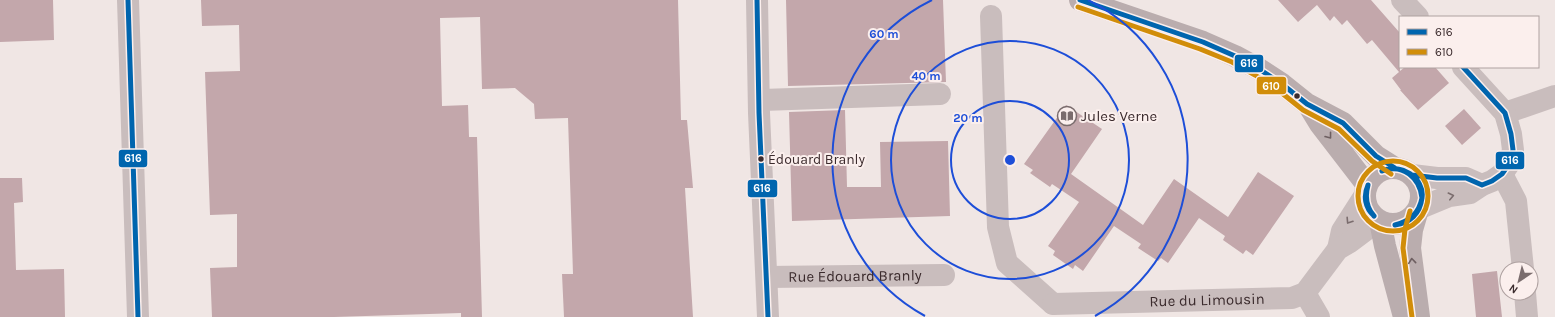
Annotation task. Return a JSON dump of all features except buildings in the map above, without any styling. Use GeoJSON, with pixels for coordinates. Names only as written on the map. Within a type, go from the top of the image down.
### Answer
{"type":"FeatureCollection","features":[{"type":"Feature","properties":{"kind":"street"},"geometry":{"type":"LineString","coordinates":[[128,0],[138,317]]}},
{"type":"Feature","properties":{"kind":"street"},"geometry":{"type":"LineString","coordinates":[[757,0],[759,100],[768,317]]}},
{"type":"Feature","properties":{"kind":"street"},"geometry":{"type":"LineString","coordinates":[[1080,0],[1203,42],[1235,56],[1265,73],[1307,104],[1344,124],[1376,156],[1404,171],[1420,187],[1422,201],[1412,230],[1410,248],[1419,317]]}},
{"type":"Feature","properties":{"kind":"street"},"geometry":{"type":"LineString","coordinates":[[1402,0],[1417,16]]}},
{"type":"Feature","properties":{"kind":"street"},"geometry":{"type":"LineString","coordinates":[[991,16],[998,228],[1007,263],[1049,311]]}},
{"type":"Feature","properties":{"kind":"street"},"geometry":{"type":"LineString","coordinates":[[1307,104],[1366,190],[1368,210],[1379,221],[1396,225],[1411,219],[1418,210],[1449,196],[1470,193],[1502,174],[1509,164],[1513,150],[1511,134],[1504,113],[1464,68]]}},
{"type":"Feature","properties":{"kind":"street"},"geometry":{"type":"LineString","coordinates":[[759,100],[940,94]]}},
{"type":"Feature","properties":{"kind":"street"},"geometry":{"type":"LineString","coordinates":[[1504,113],[1555,96]]}},
{"type":"Feature","properties":{"kind":"street"},"geometry":{"type":"LineString","coordinates":[[1338,249],[1340,235],[1375,174],[1381,170],[1404,171],[1437,178],[1466,178],[1482,185]]}},
{"type":"Feature","properties":{"kind":"street"},"geometry":{"type":"LineString","coordinates":[[1502,174],[1516,201],[1522,261]]}},
{"type":"Feature","properties":{"kind":"street"},"geometry":{"type":"LineString","coordinates":[[1318,317],[1305,293],[1338,249],[1379,221]]}},
{"type":"Feature","properties":{"kind":"street"},"geometry":{"type":"LineString","coordinates":[[1379,221],[1404,317]]}},
{"type":"Feature","properties":{"kind":"street","name":"Rue Édouard Branly"},"geometry":{"type":"LineString","coordinates":[[767,276],[944,275]]}},
{"type":"Feature","properties":{"kind":"street","name":"Rue du Limousin"},"geometry":{"type":"LineString","coordinates":[[1049,311],[1292,298],[1305,293]]}},
{"type":"Feature","properties":{"kind":"street"},"geometry":{"type":"LineString","coordinates":[[1526,301],[1527,317]]}},
{"type":"Feature","properties":{"kind":"transit line","name":"616"},"geometry":{"type":"LineString","coordinates":[[128,0],[138,317]]}},
{"type":"Feature","properties":{"kind":"transit line","name":"616"},"geometry":{"type":"LineString","coordinates":[[757,0],[759,113],[768,317]]}},
{"type":"Feature","properties":{"kind":"transit line","name":"616"},"geometry":{"type":"LineString","coordinates":[[1080,0],[1203,42],[1235,56],[1282,84],[1307,104],[1343,123],[1376,156],[1395,168]]}},
{"type":"Feature","properties":{"kind":"transit line","name":"610"},"geometry":{"type":"LineString","coordinates":[[1078,7],[1200,49],[1232,62],[1278,90],[1303,110],[1339,129],[1372,161],[1391,174]]}},
{"type":"Feature","properties":{"kind":"transit line","name":"616"},"geometry":{"type":"LineString","coordinates":[[1412,175],[1437,178],[1466,178],[1482,185],[1492,181],[1502,174],[1509,164],[1513,150],[1511,134],[1505,113],[1464,68]]}},
{"type":"Feature","properties":{"kind":"transit line","name":"610"},"geometry":{"type":"LineString","coordinates":[[1386,161],[1400,161],[1413,167],[1422,176],[1426,182],[1428,196],[1426,210],[1418,221],[1407,229],[1400,231],[1386,231],[1379,229],[1368,221],[1360,210],[1358,203],[1358,189],[1360,182],[1368,171],[1379,163],[1386,161]]}},
{"type":"Feature","properties":{"kind":"transit line","name":"616"},"geometry":{"type":"LineString","coordinates":[[1382,171],[1396,169],[1403,170],[1410,174],[1420,184],[1422,198]]}},
{"type":"Feature","properties":{"kind":"transit line","name":"616"},"geometry":{"type":"LineString","coordinates":[[1382,171],[1397,169],[1409,174],[1418,184],[1422,198]]}},
{"type":"Feature","properties":{"kind":"transit line","name":"616"},"geometry":{"type":"LineString","coordinates":[[1368,185],[1367,201],[1369,209],[1374,216]]}},
{"type":"Feature","properties":{"kind":"transit line","name":"616"},"geometry":{"type":"LineString","coordinates":[[1368,185],[1365,198],[1367,206],[1374,216]]}},
{"type":"Feature","properties":{"kind":"transit line","name":"616"},"geometry":{"type":"LineString","coordinates":[[1395,225],[1410,220],[1417,213],[1422,198]]}},
{"type":"Feature","properties":{"kind":"transit line","name":"616"},"geometry":{"type":"LineString","coordinates":[[1395,225],[1413,216],[1421,204],[1422,198]]}},
{"type":"Feature","properties":{"kind":"transit line","name":"610"},"geometry":{"type":"LineString","coordinates":[[1410,211],[1405,229],[1403,248],[1412,317]]}},
{"type":"Feature","properties":{"kind":"place","name":"Jules Verne"},"geometry":{"type":"Point","coordinates":[1067,116]}},
{"type":"Feature","properties":{"kind":"place","name":"Édouard Branly"},"geometry":{"type":"Point","coordinates":[761,159]}}]}
